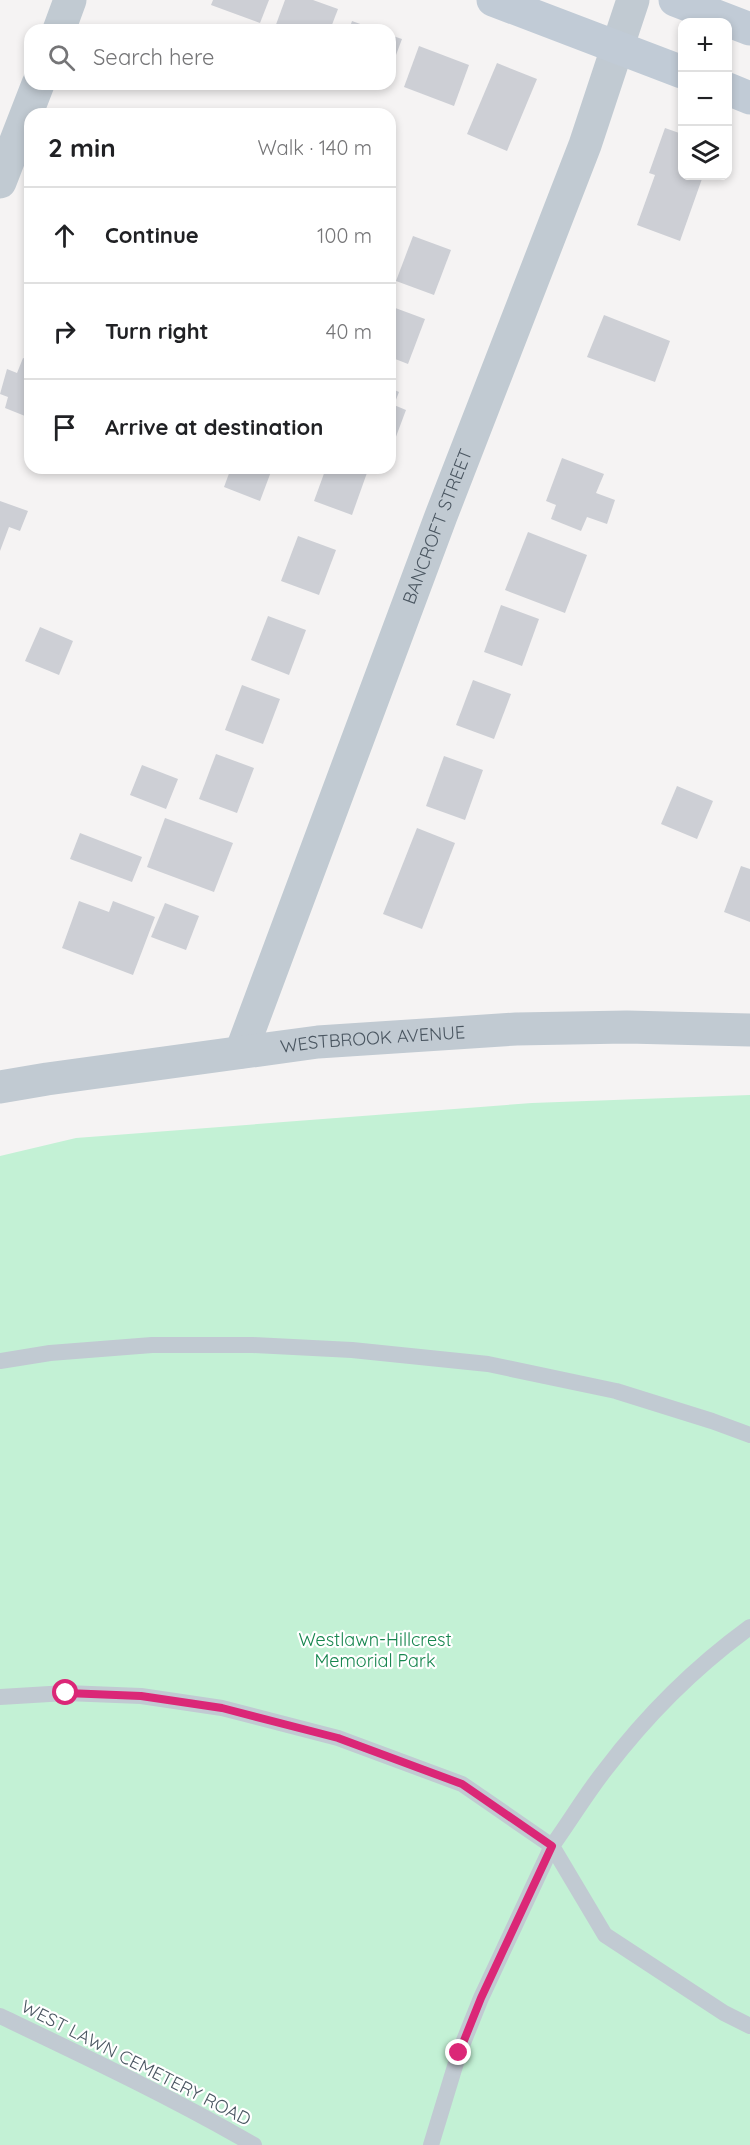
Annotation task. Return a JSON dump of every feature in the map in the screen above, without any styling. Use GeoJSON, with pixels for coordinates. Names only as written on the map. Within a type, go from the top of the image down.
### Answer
{"type":"FeatureCollection","features":[{"type":"Feature","properties":{"kind":"main road"},"geometry":{"type":"LineString","coordinates":[[493,0],[678,71]]}},
{"type":"Feature","properties":{"kind":"main road"},"geometry":{"type":"LineString","coordinates":[[675,0],[750,29]]}},
{"type":"Feature","properties":{"kind":"main road"},"geometry":{"type":"LineString","coordinates":[[732,91],[750,98]]}},
{"type":"Feature","properties":{"kind":"street"},"geometry":{"type":"LineString","coordinates":[[60,24],[70,0]]}},
{"type":"Feature","properties":{"kind":"street","name":"BANCROFT STREET"},"geometry":{"type":"LineString","coordinates":[[241,1052],[441,516],[585,145],[633,0]]}},
{"type":"Feature","properties":{"kind":"street"},"geometry":{"type":"LineString","coordinates":[[29,108],[36,90]]}},
{"type":"Feature","properties":{"kind":"street"},"geometry":{"type":"LineString","coordinates":[[0,182],[24,120]]}},
{"type":"Feature","properties":{"kind":"street","name":"WESTBROOK AVENUE"},"geometry":{"type":"LineString","coordinates":[[0,1087],[318,1042],[516,1029],[627,1027],[750,1030]]}},
{"type":"Feature","properties":{"kind":"lane"},"geometry":{"type":"LineString","coordinates":[[0,1361],[50,1353],[152,1345],[253,1345],[352,1350],[488,1364],[605,1389],[712,1421],[750,1435]]}},
{"type":"Feature","properties":{"kind":"lane"},"geometry":{"type":"LineString","coordinates":[[431,2145],[467,2031],[552,1846],[604,1771],[633,1734],[674,1691],[750,1627]]}},
{"type":"Feature","properties":{"kind":"lane"},"geometry":{"type":"LineString","coordinates":[[0,1697],[66,1693],[141,1696],[222,1708],[338,1738],[462,1784],[552,1846],[605,1935],[724,2013],[750,2026]]}},
{"type":"Feature","properties":{"kind":"lane","name":"WEST LAWN CEMETERY ROAD"},"geometry":{"type":"LineString","coordinates":[[0,2016],[124,2075],[254,2145]]}},
{"type":"Feature","properties":{"kind":"green space","name":"Westlawn-Hillcrest Memorial Park"},"geometry":{"type":"Polygon","coordinates":[[[750,1095],[750,2145],[0,2145],[0,1156],[76,1138],[532,1103],[750,1095]]]}},
{"type":"Feature","properties":{"kind":"building"},"geometry":{"type":"Polygon","coordinates":[[[213,0],[269,0],[260,23],[211,5],[213,0]]]}},
{"type":"Feature","properties":{"kind":"building"},"geometry":{"type":"Polygon","coordinates":[[[285,0],[313,0],[338,9],[332,24],[276,24],[285,0]]]}},
{"type":"Feature","properties":{"kind":"building"},"geometry":{"type":"Polygon","coordinates":[[[396,37],[402,39],[396,55],[396,37]]]}},
{"type":"Feature","properties":{"kind":"building"},"geometry":{"type":"Polygon","coordinates":[[[419,46],[469,65],[454,106],[404,87],[419,46]]]}},
{"type":"Feature","properties":{"kind":"building"},"geometry":{"type":"Polygon","coordinates":[[[497,63],[537,79],[507,151],[467,134],[497,63]]]}},
{"type":"Feature","properties":{"kind":"building"},"geometry":{"type":"Polygon","coordinates":[[[665,128],[678,133],[678,180],[702,180],[680,241],[637,225],[655,175],[649,173],[665,128]]]}},
{"type":"Feature","properties":{"kind":"building"},"geometry":{"type":"Polygon","coordinates":[[[413,236],[451,250],[434,295],[396,281],[413,236]]]}},
{"type":"Feature","properties":{"kind":"building"},"geometry":{"type":"Polygon","coordinates":[[[396,308],[425,319],[408,364],[396,359],[396,308]]]}},
{"type":"Feature","properties":{"kind":"building"},"geometry":{"type":"Polygon","coordinates":[[[604,315],[670,341],[655,382],[587,357],[604,315]]]}},
{"type":"Feature","properties":{"kind":"building"},"geometry":{"type":"Polygon","coordinates":[[[24,358],[24,416],[5,408],[8,397],[0,394],[7,369],[17,373],[24,358]]]}},
{"type":"Feature","properties":{"kind":"building"},"geometry":{"type":"Polygon","coordinates":[[[396,406],[406,410],[396,437],[396,406]]]}},
{"type":"Feature","properties":{"kind":"building"},"geometry":{"type":"Polygon","coordinates":[[[562,458],[604,474],[596,493],[615,500],[607,524],[587,517],[581,531],[551,519],[556,505],[546,501],[562,458]]]}},
{"type":"Feature","properties":{"kind":"building"},"geometry":{"type":"Polygon","coordinates":[[[229,474],[270,474],[260,501],[224,487],[229,474]]]}},
{"type":"Feature","properties":{"kind":"building"},"geometry":{"type":"Polygon","coordinates":[[[324,474],[367,474],[352,515],[314,501],[324,474]]]}},
{"type":"Feature","properties":{"kind":"building"},"geometry":{"type":"Polygon","coordinates":[[[0,501],[28,511],[20,531],[9,527],[0,551],[0,501]]]}},
{"type":"Feature","properties":{"kind":"building"},"geometry":{"type":"Polygon","coordinates":[[[528,532],[587,555],[565,613],[505,590],[528,532]]]}},
{"type":"Feature","properties":{"kind":"building"},"geometry":{"type":"Polygon","coordinates":[[[298,536],[336,550],[319,595],[281,581],[298,536]]]}},
{"type":"Feature","properties":{"kind":"building"},"geometry":{"type":"Polygon","coordinates":[[[501,605],[539,619],[522,666],[484,652],[501,605]]]}},
{"type":"Feature","properties":{"kind":"building"},"geometry":{"type":"Polygon","coordinates":[[[268,616],[306,630],[289,675],[251,660],[268,616]]]}},
{"type":"Feature","properties":{"kind":"building"},"geometry":{"type":"Polygon","coordinates":[[[40,627],[73,641],[59,675],[25,661],[40,627]]]}},
{"type":"Feature","properties":{"kind":"building"},"geometry":{"type":"Polygon","coordinates":[[[473,680],[511,694],[494,739],[456,725],[473,680]]]}},
{"type":"Feature","properties":{"kind":"building"},"geometry":{"type":"Polygon","coordinates":[[[242,685],[280,699],[263,744],[225,730],[242,685]]]}},
{"type":"Feature","properties":{"kind":"building"},"geometry":{"type":"Polygon","coordinates":[[[216,754],[254,768],[237,813],[199,799],[216,754]]]}},
{"type":"Feature","properties":{"kind":"building"},"geometry":{"type":"Polygon","coordinates":[[[444,756],[483,770],[465,820],[426,806],[444,756]]]}},
{"type":"Feature","properties":{"kind":"building"},"geometry":{"type":"Polygon","coordinates":[[[142,765],[178,779],[166,809],[130,795],[142,765]]]}},
{"type":"Feature","properties":{"kind":"building"},"geometry":{"type":"Polygon","coordinates":[[[677,786],[713,801],[697,839],[661,824],[677,786]]]}},
{"type":"Feature","properties":{"kind":"building"},"geometry":{"type":"Polygon","coordinates":[[[165,818],[233,843],[214,892],[147,867],[165,818]]]}},
{"type":"Feature","properties":{"kind":"building"},"geometry":{"type":"Polygon","coordinates":[[[417,828],[455,843],[422,929],[383,914],[417,828]]]}},
{"type":"Feature","properties":{"kind":"building"},"geometry":{"type":"Polygon","coordinates":[[[80,833],[142,857],[132,882],[70,859],[80,833]]]}},
{"type":"Feature","properties":{"kind":"building"},"geometry":{"type":"Polygon","coordinates":[[[741,866],[750,869],[750,922],[724,912],[741,866]]]}},
{"type":"Feature","properties":{"kind":"building"},"geometry":{"type":"Polygon","coordinates":[[[79,901],[109,912],[113,901],[155,917],[133,975],[62,948],[79,901]]]}},
{"type":"Feature","properties":{"kind":"building"},"geometry":{"type":"Polygon","coordinates":[[[165,903],[199,916],[186,950],[151,937],[165,903]]]}},
{"type":"Feature","properties":{"kind":"route"},"geometry":{"type":"LineString","coordinates":[[66,1693],[141,1696],[222,1708],[338,1738],[462,1784],[552,1846],[481,1998],[459,2053]]}}]}
